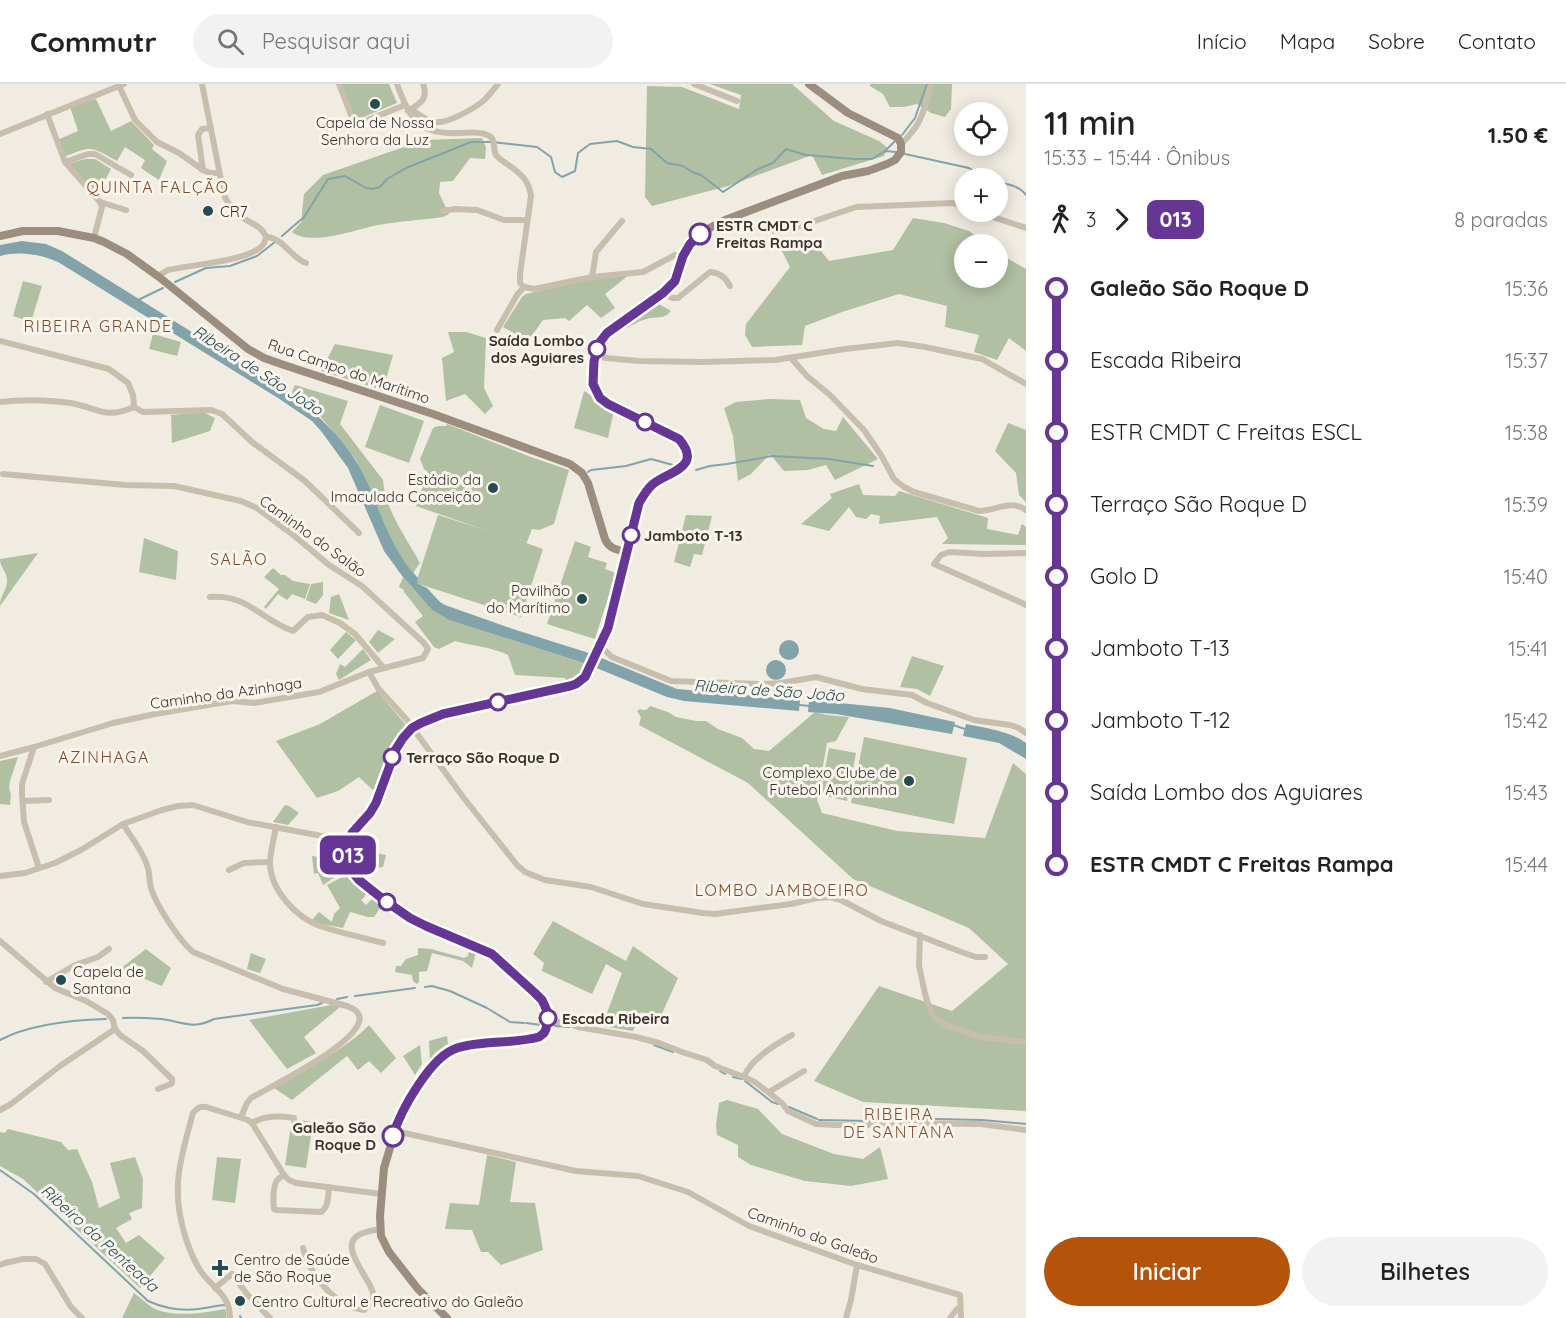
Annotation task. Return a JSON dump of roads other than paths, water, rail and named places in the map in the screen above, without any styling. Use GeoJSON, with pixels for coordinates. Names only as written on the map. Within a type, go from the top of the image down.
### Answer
{"type":"FeatureCollection","features":[{"type":"Feature","properties":{"kind":"main road"},"geometry":{"type":"LineString","coordinates":[[447,1318],[418,1290],[391,1254],[381,1236],[380,1216],[384,1168],[394,1131],[406,1104],[433,1066],[444,1055],[459,1047],[539,1037],[544,1033],[547,1025],[547,1009],[542,1000],[498,959],[482,949],[410,918],[359,880],[351,867],[348,844],[356,828],[373,808],[396,749],[412,728],[443,714],[570,686],[585,677],[611,618],[639,503],[654,483],[672,474],[688,458],[687,450],[679,439],[600,398],[593,384],[595,356],[600,342],[607,333],[663,293],[675,281],[683,256],[698,236],[724,220],[842,176],[868,171],[887,164],[898,157],[901,152],[902,144],[893,134],[848,113],[809,84]]}},
{"type":"Feature","properties":{"kind":"main road","name":"Rua Campo do Marítimo"},"geometry":{"type":"LineString","coordinates":[[0,236],[23,231],[58,231],[94,238],[127,254],[242,344],[264,358],[439,416],[572,465],[582,473],[588,483],[607,544],[613,549],[627,552]]}},
{"type":"Feature","properties":{"kind":"street"},"geometry":{"type":"LineString","coordinates":[[202,84],[226,200],[238,214],[261,229],[266,237]]}},
{"type":"Feature","properties":{"kind":"street"},"geometry":{"type":"LineString","coordinates":[[339,84],[355,125],[408,108],[424,98],[426,91],[423,84]]}},
{"type":"Feature","properties":{"kind":"street"},"geometry":{"type":"LineString","coordinates":[[397,84],[415,121],[431,130],[448,133],[483,133],[491,137],[499,157],[520,174],[530,188],[522,284],[497,330]]}},
{"type":"Feature","properties":{"kind":"street"},"geometry":{"type":"LineString","coordinates":[[408,108],[431,122],[443,123],[478,105],[498,84]]}},
{"type":"Feature","properties":{"kind":"street"},"geometry":{"type":"LineString","coordinates":[[694,84],[737,102]]}},
{"type":"Feature","properties":{"kind":"street"},"geometry":{"type":"LineString","coordinates":[[902,144],[921,121],[932,84]]}},
{"type":"Feature","properties":{"kind":"street"},"geometry":{"type":"LineString","coordinates":[[0,134],[121,85],[135,120],[157,142],[210,173],[219,173]]}},
{"type":"Feature","properties":{"kind":"street"},"geometry":{"type":"LineString","coordinates":[[47,114],[65,162],[100,202],[102,211],[94,238]]}},
{"type":"Feature","properties":{"kind":"street"},"geometry":{"type":"LineString","coordinates":[[204,170],[198,135],[202,129],[212,128]]}},
{"type":"Feature","properties":{"kind":"street"},"geometry":{"type":"LineString","coordinates":[[65,162],[88,154],[95,154],[131,176]]}},
{"type":"Feature","properties":{"kind":"street"},"geometry":{"type":"LineString","coordinates":[[100,202],[126,210]]}},
{"type":"Feature","properties":{"kind":"street"},"geometry":{"type":"LineString","coordinates":[[724,220],[730,223],[785,231],[856,207],[954,203]]}},
{"type":"Feature","properties":{"kind":"street"},"geometry":{"type":"LineString","coordinates":[[442,211],[477,210],[504,220],[527,220]]}},
{"type":"Feature","properties":{"kind":"street"},"geometry":{"type":"LineString","coordinates":[[592,277],[596,252],[622,220]]}},
{"type":"Feature","properties":{"kind":"street"},"geometry":{"type":"LineString","coordinates":[[1008,222],[1026,228]]}},
{"type":"Feature","properties":{"kind":"street"},"geometry":{"type":"LineString","coordinates":[[266,237],[278,240],[300,261],[306,263]]}},
{"type":"Feature","properties":{"kind":"street"},"geometry":{"type":"LineString","coordinates":[[159,277],[168,270],[249,253],[262,246],[266,237]]}},
{"type":"Feature","properties":{"kind":"street"},"geometry":{"type":"LineString","coordinates":[[522,284],[534,289],[592,277],[643,273],[675,255],[683,256]]}},
{"type":"Feature","properties":{"kind":"street"},"geometry":{"type":"LineString","coordinates":[[663,293],[672,298],[678,298],[710,272],[722,275],[729,286]]}},
{"type":"Feature","properties":{"kind":"street"},"geometry":{"type":"LineString","coordinates":[[0,341],[109,369],[128,383],[133,395],[134,407]]}},
{"type":"Feature","properties":{"kind":"street"},"geometry":{"type":"LineString","coordinates":[[595,356],[670,361],[737,361],[791,358],[898,343],[982,359],[1026,384]]}},
{"type":"Feature","properties":{"kind":"street"},"geometry":{"type":"LineString","coordinates":[[791,358],[864,430],[894,479],[903,487],[979,511],[1016,504],[1026,510]]}},
{"type":"Feature","properties":{"kind":"street"},"geometry":{"type":"LineString","coordinates":[[0,402],[45,400],[73,404],[108,414],[123,412],[134,407]]}},
{"type":"Feature","properties":{"kind":"street"},"geometry":{"type":"LineString","coordinates":[[134,407],[143,412],[212,410],[222,414],[252,442],[305,481],[359,533]]}},
{"type":"Feature","properties":{"kind":"street","name":"Caminho do Salão"},"geometry":{"type":"LineString","coordinates":[[3,474],[124,485],[174,486],[241,501],[257,508],[329,565],[362,586],[427,646],[427,653],[423,658],[383,667]]}},
{"type":"Feature","properties":{"kind":"street"},"geometry":{"type":"LineString","coordinates":[[1026,554],[950,552],[941,555],[934,564],[1026,605]]}},
{"type":"Feature","properties":{"kind":"street"},"geometry":{"type":"LineString","coordinates":[[210,597],[227,597],[238,600],[281,627],[293,631],[308,617],[322,615],[356,634],[383,667]]}},
{"type":"Feature","properties":{"kind":"street"},"geometry":{"type":"LineString","coordinates":[[600,646],[612,657],[671,681],[760,684],[816,677],[862,689],[912,695],[927,703],[974,720],[1010,725],[1026,733]]}},
{"type":"Feature","properties":{"kind":"street","name":"Caminho da Azinhaga"},"geometry":{"type":"LineString","coordinates":[[0,756],[113,723],[155,714],[233,701],[254,703],[319,692],[383,667]]}},
{"type":"Feature","properties":{"kind":"street"},"geometry":{"type":"LineString","coordinates":[[369,672],[378,688],[407,720],[517,865],[532,876],[591,887],[643,904],[715,914],[830,897],[841,900],[881,921],[964,953],[985,957]]}},
{"type":"Feature","properties":{"kind":"street"},"geometry":{"type":"LineString","coordinates":[[34,747],[22,784],[24,822],[39,868]]}},
{"type":"Feature","properties":{"kind":"street"},"geometry":{"type":"LineString","coordinates":[[23,801],[49,800]]}},
{"type":"Feature","properties":{"kind":"street"},"geometry":{"type":"LineString","coordinates":[[0,876],[25,873],[55,863],[123,824],[162,810],[193,806],[247,822],[322,836],[348,844]]}},
{"type":"Feature","properties":{"kind":"street"},"geometry":{"type":"LineString","coordinates":[[123,824],[149,868],[154,895],[173,927],[193,952],[283,989],[347,1006],[359,1015],[357,1029],[335,1050],[251,1098],[241,1117]]}},
{"type":"Feature","properties":{"kind":"street"},"geometry":{"type":"LineString","coordinates":[[276,827],[270,862],[278,890],[288,903],[320,926],[383,943]]}},
{"type":"Feature","properties":{"kind":"street"},"geometry":{"type":"LineString","coordinates":[[229,870],[244,863],[270,862]]}},
{"type":"Feature","properties":{"kind":"street"},"geometry":{"type":"LineString","coordinates":[[920,935],[919,965],[925,994],[934,1017],[945,1025],[980,1037],[1026,1042]]}},
{"type":"Feature","properties":{"kind":"street"},"geometry":{"type":"LineString","coordinates":[[0,941],[46,982],[108,1014],[113,1020],[114,1029],[143,1051],[172,1079],[171,1084],[158,1089]]}},
{"type":"Feature","properties":{"kind":"street"},"geometry":{"type":"LineString","coordinates":[[46,982],[75,965],[98,957],[109,949]]}},
{"type":"Feature","properties":{"kind":"street"},"geometry":{"type":"LineString","coordinates":[[547,1025],[568,1023],[578,1027],[636,1037],[707,1060],[715,1066],[744,1077],[769,1092],[788,1111],[816,1124],[856,1126],[890,1123],[981,1124],[1026,1130]]}},
{"type":"Feature","properties":{"kind":"street"},"geometry":{"type":"LineString","coordinates":[[0,1110],[114,1029]]}},
{"type":"Feature","properties":{"kind":"street"},"geometry":{"type":"LineString","coordinates":[[744,1077],[747,1069],[759,1058],[792,1035]]}},
{"type":"Feature","properties":{"kind":"street"},"geometry":{"type":"LineString","coordinates":[[769,1092],[804,1071]]}},
{"type":"Feature","properties":{"kind":"street"},"geometry":{"type":"LineString","coordinates":[[230,1318],[227,1301],[202,1273],[192,1257],[179,1219],[177,1185],[180,1162],[193,1113],[199,1107],[241,1117],[252,1123],[289,1180],[296,1183],[381,1194]]}},
{"type":"Feature","properties":{"kind":"street"},"geometry":{"type":"LineString","coordinates":[[252,1123],[276,1116],[294,1118]]}},
{"type":"Feature","properties":{"kind":"street","name":"Caminho do Galeão"},"geometry":{"type":"LineString","coordinates":[[394,1131],[576,1171],[638,1176],[703,1199],[748,1226],[857,1265],[960,1296],[960,1309]]}},
{"type":"Feature","properties":{"kind":"street"},"geometry":{"type":"LineString","coordinates":[[284,1175],[277,1180],[275,1185],[273,1204],[276,1210],[321,1212],[325,1210],[329,1188]]}},
{"type":"Feature","properties":{"kind":"street"},"geometry":{"type":"LineString","coordinates":[[303,1248],[308,1266],[318,1280],[340,1302],[364,1310],[372,1302],[373,1292],[354,1256],[351,1249],[352,1244],[358,1235],[381,1229]]}},
{"type":"Feature","properties":{"kind":"street"},"geometry":{"type":"LineString","coordinates":[[0,1265],[23,1259],[36,1259],[45,1264],[71,1307],[82,1318]]}},
{"type":"Feature","properties":{"kind":"street"},"geometry":{"type":"LineString","coordinates":[[846,1318],[857,1265]]}},
{"type":"Feature","properties":{"kind":"street"},"geometry":{"type":"LineString","coordinates":[[218,1291],[232,1274],[270,1318]]}},
{"type":"Feature","properties":{"kind":"street"},"geometry":{"type":"LineString","coordinates":[[950,1318],[957,1309],[960,1309],[961,1318]]}},
{"type":"Feature","properties":{"kind":"water"},"geometry":{"type":"Polygon","coordinates":[[[22,241],[46,244],[62,251],[288,392],[321,419],[350,452],[365,477],[393,542],[418,578],[417,583],[427,588],[445,605],[592,654],[587,664],[449,620],[432,610],[384,551],[348,468],[312,421],[58,262],[29,254],[0,256],[0,245],[22,241]]]}},
{"type":"Feature","properties":{"kind":"water"},"geometry":{"type":"Polygon","coordinates":[[[789,640],[796,643],[799,650],[796,657],[789,660],[782,657],[779,650],[782,643],[789,640]]]}},
{"type":"Feature","properties":{"kind":"water"},"geometry":{"type":"Polygon","coordinates":[[[599,657],[677,689],[800,700],[799,711],[684,701],[667,697],[594,667],[599,657]]]}},
{"type":"Feature","properties":{"kind":"water"},"geometry":{"type":"Polygon","coordinates":[[[776,660],[783,663],[786,670],[783,677],[776,680],[769,677],[766,670],[769,663],[776,660]]]}},
{"type":"Feature","properties":{"kind":"water"},"geometry":{"type":"Polygon","coordinates":[[[809,700],[890,708],[955,722],[952,734],[836,714],[808,712],[809,700]]]}},
{"type":"Feature","properties":{"kind":"water"},"geometry":{"type":"Polygon","coordinates":[[[966,724],[1020,739],[1026,743],[1026,759],[999,743],[963,736],[966,724]]]}},
{"type":"Feature","properties":{"kind":"waterway"},"geometry":{"type":"LineString","coordinates":[[902,135],[915,118],[927,84]]}},
{"type":"Feature","properties":{"kind":"waterway"},"geometry":{"type":"LineString","coordinates":[[282,236],[304,217],[328,179],[345,176],[366,188],[380,187],[387,179],[406,168],[471,142],[537,147],[551,157],[555,172],[562,177],[575,171],[578,153],[590,144],[617,141],[633,147],[651,149],[667,163],[683,166],[701,175],[723,192],[758,169],[773,163],[786,149],[806,155],[854,159],[872,159],[885,151],[896,152]]}},
{"type":"Feature","properties":{"kind":"waterway"},"geometry":{"type":"LineString","coordinates":[[886,150],[895,141]]}},
{"type":"Feature","properties":{"kind":"waterway"},"geometry":{"type":"LineString","coordinates":[[905,154],[969,168]]}},
{"type":"Feature","properties":{"kind":"waterway"},"geometry":{"type":"LineString","coordinates":[[1008,185],[1017,187],[1026,195]]}},
{"type":"Feature","properties":{"kind":"waterway"},"geometry":{"type":"LineString","coordinates":[[175,282],[206,268],[230,266],[257,256],[275,242]]}},
{"type":"Feature","properties":{"kind":"waterway"},"geometry":{"type":"LineString","coordinates":[[138,300],[163,288]]}},
{"type":"Feature","properties":{"kind":"waterway"},"geometry":{"type":"LineString","coordinates":[[696,470],[772,456],[829,459],[873,466]]}},
{"type":"Feature","properties":{"kind":"waterway"},"geometry":{"type":"LineString","coordinates":[[588,472],[626,466],[651,459],[673,465]]}},
{"type":"Feature","properties":{"kind":"waterway","name":"Ribeira de São João"},"geometry":{"type":"LineString","coordinates":[[799,705],[811,706]]}},
{"type":"Feature","properties":{"kind":"waterway"},"geometry":{"type":"LineString","coordinates":[[953,725],[965,729]]}},
{"type":"Feature","properties":{"kind":"waterway","name":"RIBEIRA DE SANTANA"},"geometry":{"type":"LineString","coordinates":[[425,987],[432,986],[450,991],[487,1008],[510,1022],[524,1023]]}},
{"type":"Feature","properties":{"kind":"waterway","name":"RIBEIRA DE SANTANA"},"geometry":{"type":"LineString","coordinates":[[355,996],[415,988]]}},
{"type":"Feature","properties":{"kind":"waterway","name":"RIBEIRA DE SANTANA"},"geometry":{"type":"LineString","coordinates":[[337,999],[347,997]]}},
{"type":"Feature","properties":{"kind":"waterway","name":"RIBEIRA DE SANTANA"},"geometry":{"type":"LineString","coordinates":[[123,1018],[162,1019],[194,1025],[214,1019],[322,1003]]}},
{"type":"Feature","properties":{"kind":"waterway","name":"RIBEIRA DE SANTANA"},"geometry":{"type":"LineString","coordinates":[[0,1040],[38,1027],[65,1022],[106,1019]]}},
{"type":"Feature","properties":{"kind":"waterway","name":"RIBEIRA DE SANTANA"},"geometry":{"type":"LineString","coordinates":[[526,1023],[541,1025]]}},
{"type":"Feature","properties":{"kind":"waterway","name":"RIBEIRA DE SANTANA"},"geometry":{"type":"LineString","coordinates":[[555,1026],[569,1027]]}},
{"type":"Feature","properties":{"kind":"waterway","name":"RIBEIRA DE SANTANA"},"geometry":{"type":"LineString","coordinates":[[654,1045],[673,1052]]}},
{"type":"Feature","properties":{"kind":"waterway","name":"RIBEIRA DE SANTANA"},"geometry":{"type":"LineString","coordinates":[[720,1071],[725,1074]]}},
{"type":"Feature","properties":{"kind":"waterway","name":"RIBEIRA DE SANTANA"},"geometry":{"type":"LineString","coordinates":[[733,1077],[742,1079]]}},
{"type":"Feature","properties":{"kind":"waterway","name":"RIBEIRA DE SANTANA"},"geometry":{"type":"LineString","coordinates":[[745,1081],[778,1104]]}},
{"type":"Feature","properties":{"kind":"waterway","name":"RIBEIRA DE SANTANA"},"geometry":{"type":"LineString","coordinates":[[789,1107],[817,1119]]}},
{"type":"Feature","properties":{"kind":"waterway","name":"RIBEIRA DE SANTANA"},"geometry":{"type":"LineString","coordinates":[[819,1120],[869,1121],[890,1118],[982,1120],[1026,1124]]}},
{"type":"Feature","properties":{"kind":"waterway","name":"Ribeiro da Penteada"},"geometry":{"type":"LineString","coordinates":[[0,1170],[34,1194],[148,1301],[183,1310],[225,1305]]}},
{"type":"Feature","properties":{"kind":"place","name":"Capela de Nossa Senhora da Luz"},"geometry":{"type":"Point","coordinates":[375,104]}},
{"type":"Feature","properties":{"kind":"place","name":"CR7"},"geometry":{"type":"Point","coordinates":[208,211]}},
{"type":"Feature","properties":{"kind":"place","name":"ESTR CMDT C Freitas Rampa"},"geometry":{"type":"Point","coordinates":[700,234]}},
{"type":"Feature","properties":{"kind":"place","name":"Saída Lombo dos Aguiares"},"geometry":{"type":"Point","coordinates":[597,349]}},
{"type":"Feature","properties":{"kind":"place","name":"Estádio da Imaculada Conceição"},"geometry":{"type":"Point","coordinates":[493,488]}},
{"type":"Feature","properties":{"kind":"place","name":"Jamboto T-13"},"geometry":{"type":"Point","coordinates":[631,535]}},
{"type":"Feature","properties":{"kind":"place","name":"Pavilhão do Marítimo"},"geometry":{"type":"Point","coordinates":[582,599]}},
{"type":"Feature","properties":{"kind":"place","name":"Terraço São Roque D"},"geometry":{"type":"Point","coordinates":[392,757]}},
{"type":"Feature","properties":{"kind":"place","name":"Complexo Clube de Futebol Andorinha"},"geometry":{"type":"Point","coordinates":[909,781]}},
{"type":"Feature","properties":{"kind":"place","name":"Capela de Santana"},"geometry":{"type":"Point","coordinates":[61,980]}},
{"type":"Feature","properties":{"kind":"place","name":"Escada Ribeira"},"geometry":{"type":"Point","coordinates":[548,1018]}},
{"type":"Feature","properties":{"kind":"place","name":"Galeão São Roque D"},"geometry":{"type":"Point","coordinates":[393,1136]}},
{"type":"Feature","properties":{"kind":"place","name":"Centro de Saúde de São Roque"},"geometry":{"type":"Point","coordinates":[220,1268]}},
{"type":"Feature","properties":{"kind":"place","name":"Centro Cultural e Recreativo do Galeão"},"geometry":{"type":"Point","coordinates":[240,1301]}},
{"type":"Feature","properties":{"kind":"district","name":"QUINTA FALÇÃO"},"geometry":{"type":"Point","coordinates":[158,187]}},
{"type":"Feature","properties":{"kind":"district","name":"RIBEIRA GRANDE"},"geometry":{"type":"Point","coordinates":[98,326]}},
{"type":"Feature","properties":{"kind":"district","name":"SALÃO"},"geometry":{"type":"Point","coordinates":[239,559]}},
{"type":"Feature","properties":{"kind":"district","name":"AZINHAGA"},"geometry":{"type":"Point","coordinates":[104,757]}},
{"type":"Feature","properties":{"kind":"district","name":"LOMBO JAMBOEIRO"},"geometry":{"type":"Point","coordinates":[782,890]}},
{"type":"Feature","properties":{"kind":"district","name":"RIBEIRA DE SANTANA"},"geometry":{"type":"Point","coordinates":[899,1123]}}]}
